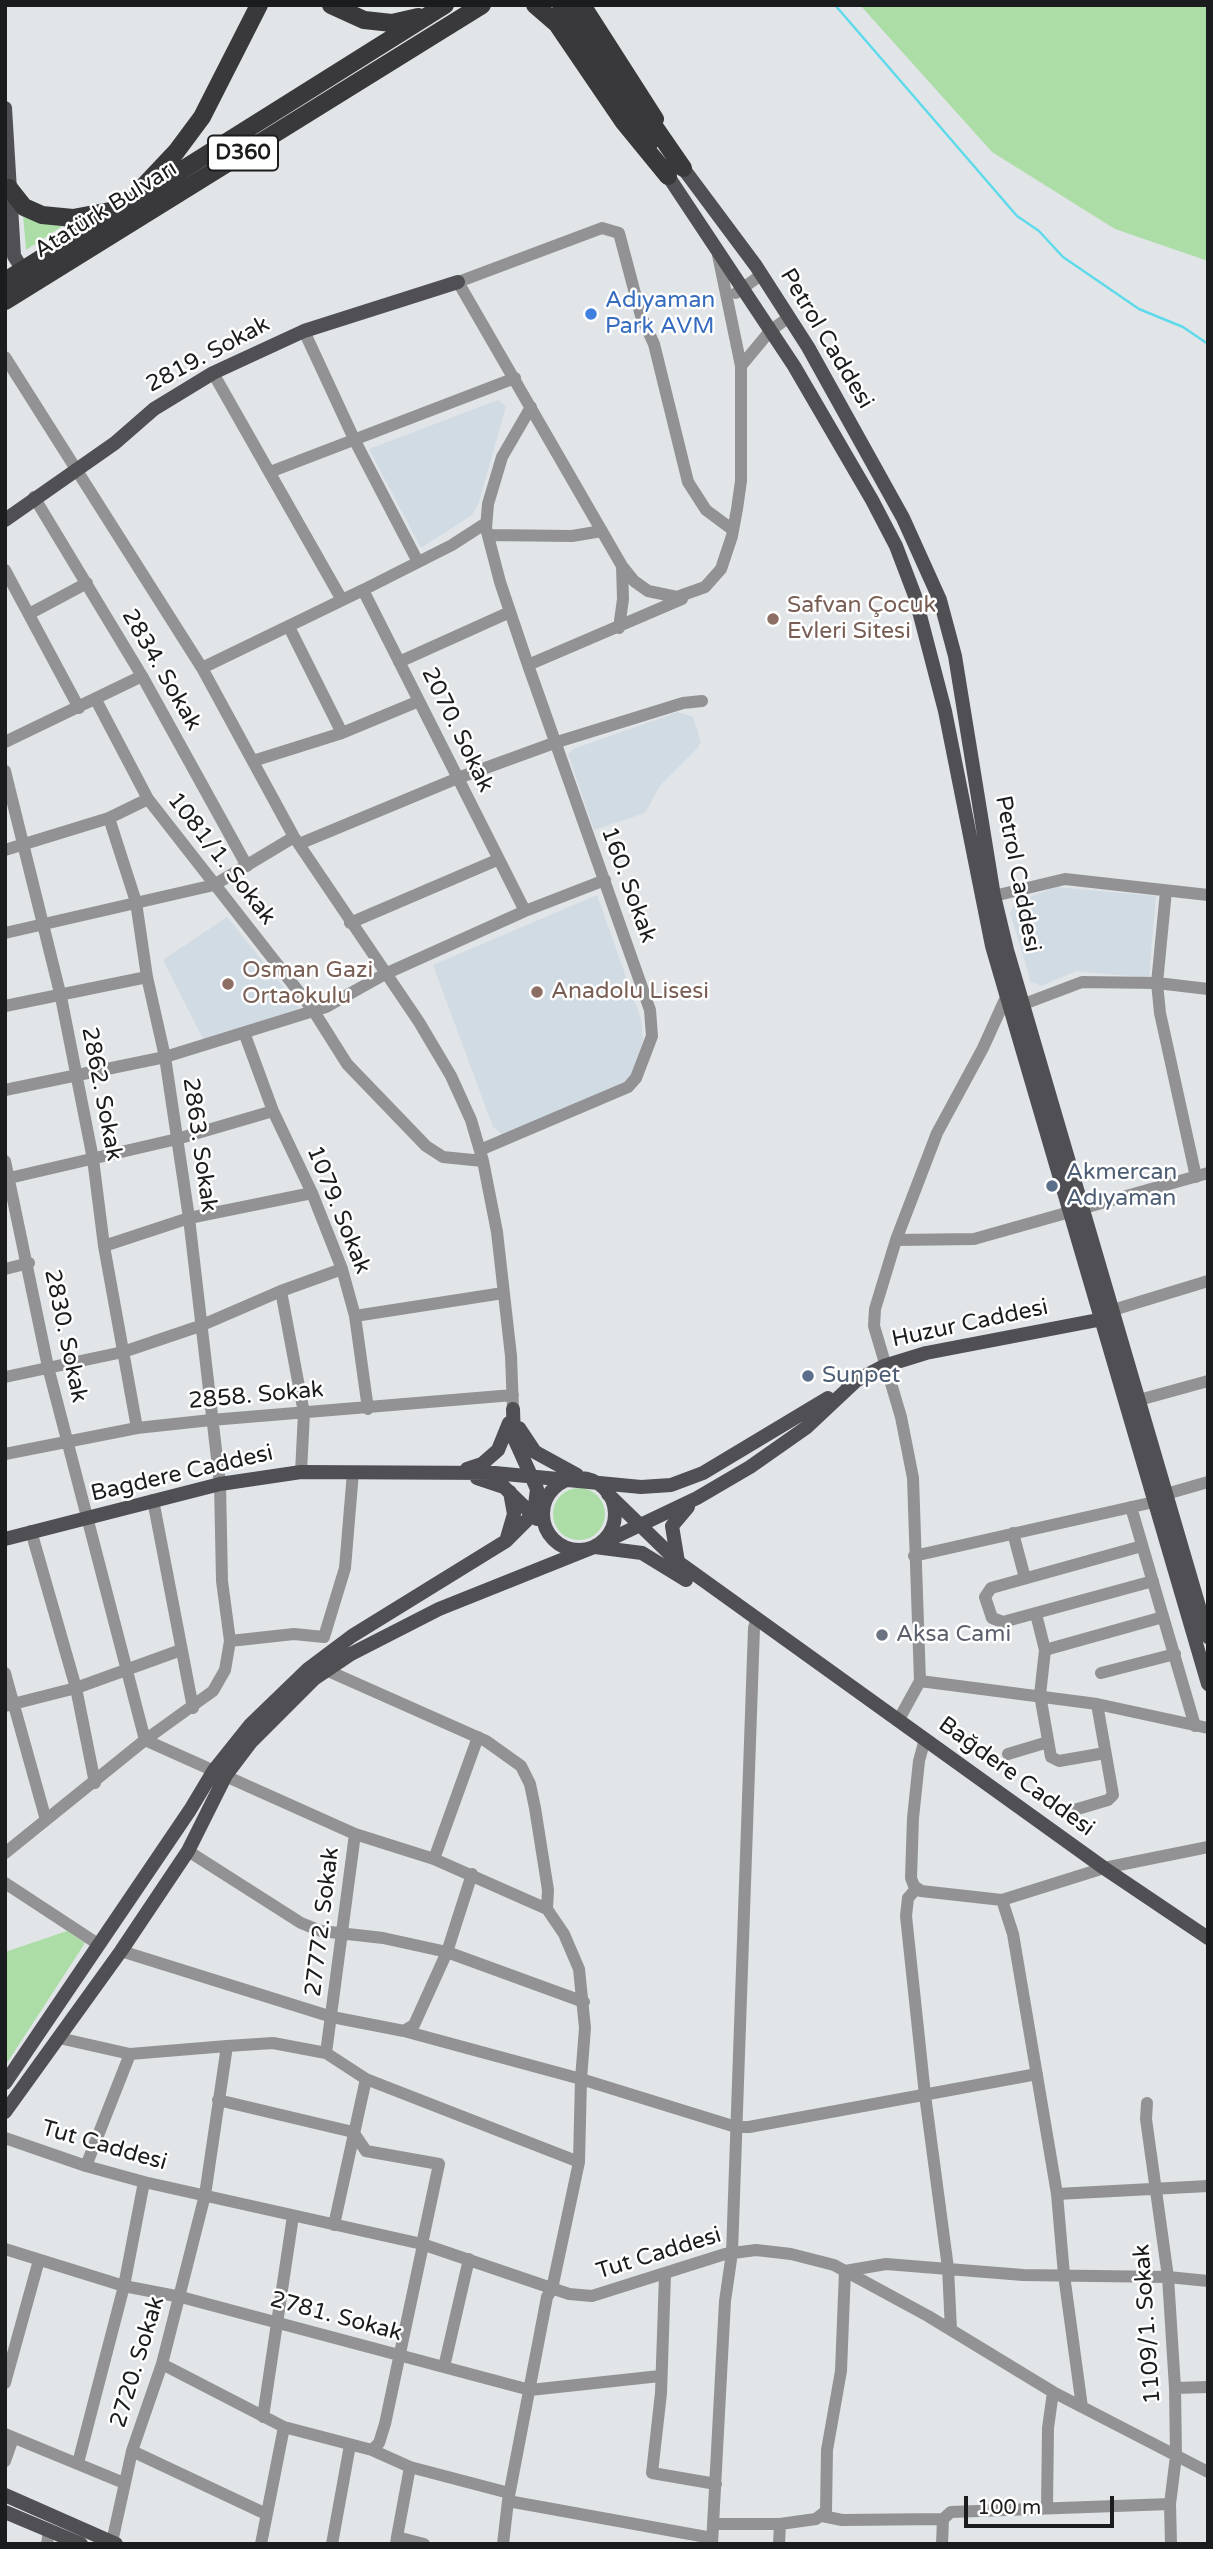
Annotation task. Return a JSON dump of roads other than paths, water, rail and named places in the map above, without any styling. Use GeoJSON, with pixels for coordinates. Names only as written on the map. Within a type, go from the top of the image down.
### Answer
{"type":"FeatureCollection","features":[{"type":"Feature","properties":{"kind":"highway"},"geometry":{"type":"LineString","coordinates":[[9,188],[24,207],[45,216],[77,218],[121,209],[171,157],[198,123],[258,5]]}},
{"type":"Feature","properties":{"kind":"highway"},"geometry":{"type":"LineString","coordinates":[[331,5],[365,20],[392,23],[438,9]]}},
{"type":"Feature","properties":{"kind":"highway","name":"Atatürk Bulvarı"},"geometry":{"type":"LineString","coordinates":[[5,301],[482,5]]}},
{"type":"Feature","properties":{"kind":"highway"},"geometry":{"type":"LineString","coordinates":[[535,5],[557,24],[623,121],[675,172]]}},
{"type":"Feature","properties":{"kind":"highway"},"geometry":{"type":"LineString","coordinates":[[561,5],[675,172]]}},
{"type":"Feature","properties":{"kind":"highway"},"geometry":{"type":"LineString","coordinates":[[571,5],[675,172]]}},
{"type":"Feature","properties":{"kind":"highway"},"geometry":{"type":"LineString","coordinates":[[582,5],[675,172]]}},
{"type":"Feature","properties":{"kind":"highway","name":"Atatürk Bulvarı"},"geometry":{"type":"LineString","coordinates":[[5,281],[438,9]]}},
{"type":"Feature","properties":{"kind":"main road"},"geometry":{"type":"LineString","coordinates":[[5,108],[14,256],[23,270]]}},
{"type":"Feature","properties":{"kind":"main road"},"geometry":{"type":"LineString","coordinates":[[675,172],[718,254],[794,366],[896,546],[915,596],[945,711],[980,898],[1007,995],[1077,1211]]}},
{"type":"Feature","properties":{"kind":"main road","name":"Petrol Caddesi"},"geometry":{"type":"LineString","coordinates":[[675,172],[761,275],[789,317],[903,518],[940,600],[955,656],[994,896],[1077,1211],[1108,1315],[1139,1400],[1160,1498],[1208,1637]]}},
{"type":"Feature","properties":{"kind":"main road","name":"2819. Sokak"},"geometry":{"type":"LineString","coordinates":[[5,520],[34,497],[115,443],[153,409],[213,373],[304,331],[458,282]]}},
{"type":"Feature","properties":{"kind":"main road"},"geometry":{"type":"LineString","coordinates":[[1108,1315],[1160,1498],[1208,1684]]}},
{"type":"Feature","properties":{"kind":"main road","name":"Huzur Caddesi"},"geometry":{"type":"LineString","coordinates":[[585,1479],[646,1487],[685,1481],[884,1366],[926,1353],[1108,1315]]}},
{"type":"Feature","properties":{"kind":"main road"},"geometry":{"type":"LineString","coordinates":[[5,2112],[121,1951],[188,1851],[220,1773],[281,1709],[327,1670],[351,1654],[439,1609],[594,1547],[697,1498],[750,1467],[807,1427],[856,1381]]}},
{"type":"Feature","properties":{"kind":"main road"},"geometry":{"type":"LineString","coordinates":[[456,1473],[482,1464],[498,1450],[513,1402]]}},
{"type":"Feature","properties":{"kind":"main road"},"geometry":{"type":"LineString","coordinates":[[513,1402],[513,1435],[533,1475],[538,1494],[534,1516]]}},
{"type":"Feature","properties":{"kind":"main road"},"geometry":{"type":"LineString","coordinates":[[456,1473],[497,1483],[534,1516],[555,1541],[566,1548],[580,1550],[594,1547],[606,1539],[613,1527],[614,1506],[608,1494],[598,1484],[530,1448],[519,1431],[513,1402]]}},
{"type":"Feature","properties":{"kind":"main road","name":"Bagdere Caddesi"},"geometry":{"type":"LineString","coordinates":[[5,1538],[220,1484],[301,1472],[456,1473]]}},
{"type":"Feature","properties":{"kind":"main road"},"geometry":{"type":"LineString","coordinates":[[456,1473],[585,1479]]}},
{"type":"Feature","properties":{"kind":"main road"},"geometry":{"type":"LineString","coordinates":[[5,2083],[191,1810],[271,1704],[334,1649],[506,1541],[534,1516],[553,1490],[564,1482],[585,1479]]}},
{"type":"Feature","properties":{"kind":"main road"},"geometry":{"type":"LineString","coordinates":[[506,1541],[513,1518],[510,1492]]}},
{"type":"Feature","properties":{"kind":"main road","name":"Bağdere Caddesi"},"geometry":{"type":"LineString","coordinates":[[608,1494],[678,1562],[755,1623]]}},
{"type":"Feature","properties":{"kind":"main road"},"geometry":{"type":"LineString","coordinates":[[678,1562],[672,1526],[697,1498]]}},
{"type":"Feature","properties":{"kind":"main road"},"geometry":{"type":"LineString","coordinates":[[545,1502],[543,1516],[546,1529]]}},
{"type":"Feature","properties":{"kind":"main road","name":"Bağdere Caddesi"},"geometry":{"type":"LineString","coordinates":[[594,1547],[624,1549],[650,1557],[800,1651],[1104,1868],[1208,1938]]}},
{"type":"Feature","properties":{"kind":"main road"},"geometry":{"type":"LineString","coordinates":[[5,2495],[114,2543]]}},
{"type":"Feature","properties":{"kind":"main road"},"geometry":{"type":"LineString","coordinates":[[5,2512],[48,2537],[81,2544]]}},
{"type":"Feature","properties":{"kind":"street"},"geometry":{"type":"LineString","coordinates":[[695,593],[677,597],[654,594],[634,581],[622,566],[458,282],[602,228],[619,233],[641,316],[654,344],[688,482],[706,510],[733,530]]}},
{"type":"Feature","properties":{"kind":"street"},"geometry":{"type":"LineString","coordinates":[[528,665],[695,593],[710,583],[721,569],[733,530],[743,467],[741,366],[718,254]]}},
{"type":"Feature","properties":{"kind":"street"},"geometry":{"type":"LineString","coordinates":[[729,300],[740,288],[761,275]]}},
{"type":"Feature","properties":{"kind":"street"},"geometry":{"type":"LineString","coordinates":[[741,366],[770,331],[789,317]]}},
{"type":"Feature","properties":{"kind":"street"},"geometry":{"type":"LineString","coordinates":[[304,331],[355,441],[418,562]]}},
{"type":"Feature","properties":{"kind":"street"},"geometry":{"type":"LineString","coordinates":[[7,361],[202,668],[297,840],[451,1076],[482,1156],[503,1293],[513,1402]]}},
{"type":"Feature","properties":{"kind":"street"},"geometry":{"type":"LineString","coordinates":[[213,373],[342,600]]}},
{"type":"Feature","properties":{"kind":"street"},"geometry":{"type":"LineString","coordinates":[[270,472],[515,378]]}},
{"type":"Feature","properties":{"kind":"street"},"geometry":{"type":"LineString","coordinates":[[487,529],[488,505],[502,457],[531,407]]}},
{"type":"Feature","properties":{"kind":"street","name":"2834. Sokak"},"geometry":{"type":"LineString","coordinates":[[34,497],[142,676],[247,866]]}},
{"type":"Feature","properties":{"kind":"street"},"geometry":{"type":"LineString","coordinates":[[202,668],[487,529],[572,536],[602,531]]}},
{"type":"Feature","properties":{"kind":"street","name":"160. Sokak"},"geometry":{"type":"LineString","coordinates":[[482,1156],[620,1092],[636,1078],[652,1036],[650,1010],[554,743],[510,612],[487,529]]}},
{"type":"Feature","properties":{"kind":"street"},"geometry":{"type":"LineString","coordinates":[[619,628],[623,599],[622,566]]}},
{"type":"Feature","properties":{"kind":"street"},"geometry":{"type":"LineString","coordinates":[[5,570],[79,708]]}},
{"type":"Feature","properties":{"kind":"street"},"geometry":{"type":"LineString","coordinates":[[29,614],[87,583]]}},
{"type":"Feature","properties":{"kind":"street","name":"2070. Sokak"},"geometry":{"type":"LineString","coordinates":[[363,590],[525,911]]}},
{"type":"Feature","properties":{"kind":"street"},"geometry":{"type":"LineString","coordinates":[[400,662],[510,612]]}},
{"type":"Feature","properties":{"kind":"street"},"geometry":{"type":"LineString","coordinates":[[289,627],[342,733]]}},
{"type":"Feature","properties":{"kind":"street"},"geometry":{"type":"LineString","coordinates":[[5,742],[142,676]]}},
{"type":"Feature","properties":{"kind":"street","name":"1081/1. Sokak"},"geometry":{"type":"LineString","coordinates":[[96,700],[148,799],[313,1010],[347,1063],[426,1146],[443,1157],[482,1156]]}},
{"type":"Feature","properties":{"kind":"street"},"geometry":{"type":"LineString","coordinates":[[253,761],[342,733],[419,701]]}},
{"type":"Feature","properties":{"kind":"street"},"geometry":{"type":"LineString","coordinates":[[5,933],[214,885],[297,840],[458,778],[554,743],[682,703],[702,701]]}},
{"type":"Feature","properties":{"kind":"street","name":"2862. Sokak"},"geometry":{"type":"LineString","coordinates":[[5,771],[61,997],[93,1159],[104,1246],[137,1428]]}},
{"type":"Feature","properties":{"kind":"street"},"geometry":{"type":"LineString","coordinates":[[5,850],[109,818],[148,799]]}},
{"type":"Feature","properties":{"kind":"street","name":"2863. Sokak"},"geometry":{"type":"LineString","coordinates":[[109,818],[136,902],[147,977],[165,1057],[189,1218],[220,1484],[222,1581],[230,1641]]}},
{"type":"Feature","properties":{"kind":"street"},"geometry":{"type":"LineString","coordinates":[[349,922],[497,860]]}},
{"type":"Feature","properties":{"kind":"street"},"geometry":{"type":"LineString","coordinates":[[5,1090],[165,1057],[245,1035],[326,1007],[385,974],[525,911],[605,880]]}},
{"type":"Feature","properties":{"kind":"street"},"geometry":{"type":"LineString","coordinates":[[994,896],[1055,880],[1208,895]]}},
{"type":"Feature","properties":{"kind":"street"},"geometry":{"type":"LineString","coordinates":[[896,1241],[974,1239],[1202,1175],[1160,1013],[1157,983],[1166,891]]}},
{"type":"Feature","properties":{"kind":"street"},"geometry":{"type":"LineString","coordinates":[[5,1006],[61,997],[147,977]]}},
{"type":"Feature","properties":{"kind":"street"},"geometry":{"type":"LineString","coordinates":[[1024,1004],[1082,982],[1157,983],[1208,989]]}},
{"type":"Feature","properties":{"kind":"street"},"geometry":{"type":"LineString","coordinates":[[898,1721],[920,1681],[911,1457],[874,1326],[875,1309],[896,1241],[937,1133],[983,1048],[1007,995]]}},
{"type":"Feature","properties":{"kind":"street","name":"1079. Sokak"},"geometry":{"type":"LineString","coordinates":[[245,1035],[273,1111],[313,1193],[342,1269],[355,1316],[368,1409]]}},
{"type":"Feature","properties":{"kind":"street"},"geometry":{"type":"LineString","coordinates":[[7,1178],[177,1139],[273,1111]]}},
{"type":"Feature","properties":{"kind":"street","name":"2830. Sokak"},"geometry":{"type":"LineString","coordinates":[[5,1161],[29,1263],[48,1367],[145,1740]]}},
{"type":"Feature","properties":{"kind":"street"},"geometry":{"type":"LineString","coordinates":[[104,1246],[189,1218],[313,1193]]}},
{"type":"Feature","properties":{"kind":"street"},"geometry":{"type":"LineString","coordinates":[[5,1269],[29,1263]]}},
{"type":"Feature","properties":{"kind":"street"},"geometry":{"type":"LineString","coordinates":[[5,1377],[123,1352],[200,1326],[281,1291],[342,1269]]}},
{"type":"Feature","properties":{"kind":"street"},"geometry":{"type":"LineString","coordinates":[[1108,1315],[1208,1281]]}},
{"type":"Feature","properties":{"kind":"street"},"geometry":{"type":"LineString","coordinates":[[281,1291],[304,1413],[301,1472]]}},
{"type":"Feature","properties":{"kind":"street"},"geometry":{"type":"LineString","coordinates":[[355,1316],[503,1293]]}},
{"type":"Feature","properties":{"kind":"street"},"geometry":{"type":"LineString","coordinates":[[1139,1400],[1208,1381]]}},
{"type":"Feature","properties":{"kind":"street","name":"2858. Sokak"},"geometry":{"type":"LineString","coordinates":[[5,1454],[137,1428],[211,1420],[513,1402]]}},
{"type":"Feature","properties":{"kind":"street"},"geometry":{"type":"LineString","coordinates":[[324,1637],[345,1568],[353,1472]]}},
{"type":"Feature","properties":{"kind":"street"},"geometry":{"type":"LineString","coordinates":[[914,1556],[1131,1507],[1208,1482]]}},
{"type":"Feature","properties":{"kind":"street"},"geometry":{"type":"LineString","coordinates":[[153,1500],[193,1708]]}},
{"type":"Feature","properties":{"kind":"street"},"geometry":{"type":"LineString","coordinates":[[1131,1507],[1163,1617],[1201,1727]]}},
{"type":"Feature","properties":{"kind":"street"},"geometry":{"type":"LineString","coordinates":[[32,1531],[76,1688],[95,1783]]}},
{"type":"Feature","properties":{"kind":"street"},"geometry":{"type":"LineString","coordinates":[[1013,1533],[1025,1578]]}},
{"type":"Feature","properties":{"kind":"street"},"geometry":{"type":"LineString","coordinates":[[1142,1546],[991,1588],[985,1597],[992,1618],[1003,1622],[1153,1581]]}},
{"type":"Feature","properties":{"kind":"street"},"geometry":{"type":"LineString","coordinates":[[1036,1614],[1045,1650],[1040,1695],[1051,1757],[1057,1760],[1105,1753]]}},
{"type":"Feature","properties":{"kind":"street"},"geometry":{"type":"LineString","coordinates":[[1045,1650],[1163,1617]]}},
{"type":"Feature","properties":{"kind":"street"},"geometry":{"type":"LineString","coordinates":[[162,2364],[284,2427],[372,2450],[411,2467],[508,2497],[712,2541],[725,2301],[732,2253],[755,1623]]}},
{"type":"Feature","properties":{"kind":"street"},"geometry":{"type":"LineString","coordinates":[[6,1850],[213,1690],[225,1670],[230,1641],[294,1634],[324,1637],[334,1649]]}},
{"type":"Feature","properties":{"kind":"street"},"geometry":{"type":"LineString","coordinates":[[9,1705],[76,1688],[181,1650]]}},
{"type":"Feature","properties":{"kind":"street"},"geometry":{"type":"LineString","coordinates":[[1101,1673],[1175,1654]]}},
{"type":"Feature","properties":{"kind":"street"},"geometry":{"type":"LineString","coordinates":[[327,1670],[478,1737],[513,1758],[521,1766],[530,1784],[547,1880],[547,1909],[575,1957],[584,2002],[579,2162],[552,2290],[547,2297],[508,2497],[503,2544]]}},
{"type":"Feature","properties":{"kind":"street"},"geometry":{"type":"LineString","coordinates":[[5,1673],[9,1705],[46,1820]]}},
{"type":"Feature","properties":{"kind":"street"},"geometry":{"type":"LineString","coordinates":[[920,1681],[1097,1704],[1201,1727]]}},
{"type":"Feature","properties":{"kind":"street"},"geometry":{"type":"LineString","coordinates":[[1074,1810],[1112,1798],[1097,1704]]}},
{"type":"Feature","properties":{"kind":"street"},"geometry":{"type":"LineString","coordinates":[[434,1858],[478,1737]]}},
{"type":"Feature","properties":{"kind":"street"},"geometry":{"type":"LineString","coordinates":[[916,1889],[911,1878],[913,1818],[919,1761],[925,1739]]}},
{"type":"Feature","properties":{"kind":"street"},"geometry":{"type":"LineString","coordinates":[[145,1740],[355,1834]]}},
{"type":"Feature","properties":{"kind":"street"},"geometry":{"type":"LineString","coordinates":[[1007,1754],[1048,1742]]}},
{"type":"Feature","properties":{"kind":"street","name":"27772. Sokak"},"geometry":{"type":"LineString","coordinates":[[326,2053],[355,1834],[434,1858],[547,1909]]}},
{"type":"Feature","properties":{"kind":"street"},"geometry":{"type":"LineString","coordinates":[[916,1889],[1002,1900],[1104,1868],[1208,1847]]}},
{"type":"Feature","properties":{"kind":"street"},"geometry":{"type":"LineString","coordinates":[[188,1851],[301,1923],[343,1934],[383,1938],[447,1952],[584,2002]]}},
{"type":"Feature","properties":{"kind":"street"},"geometry":{"type":"LineString","coordinates":[[404,2031],[414,2025],[447,1952],[472,1874]]}},
{"type":"Feature","properties":{"kind":"street"},"geometry":{"type":"LineString","coordinates":[[5,1883],[98,1944]]}},
{"type":"Feature","properties":{"kind":"street"},"geometry":{"type":"LineString","coordinates":[[916,1889],[908,1898],[906,1916],[925,2095],[948,2268],[951,2330]]}},
{"type":"Feature","properties":{"kind":"street"},"geometry":{"type":"LineString","coordinates":[[1002,1900],[1013,1934],[1057,2194],[1064,2275],[1082,2407]]}},
{"type":"Feature","properties":{"kind":"street"},"geometry":{"type":"LineString","coordinates":[[121,1951],[332,2017],[404,2031],[736,2127],[749,2127],[1037,2074]]}},
{"type":"Feature","properties":{"kind":"street"},"geometry":{"type":"LineString","coordinates":[[59,2038],[130,2054],[273,2043],[326,2053],[366,2079],[579,2162]]}},
{"type":"Feature","properties":{"kind":"street","name":"2720. Sokak"},"geometry":{"type":"LineString","coordinates":[[114,2543],[132,2451],[162,2364],[205,2195],[227,2046]]}},
{"type":"Feature","properties":{"kind":"street"},"geometry":{"type":"LineString","coordinates":[[86,2166],[130,2054]]}},
{"type":"Feature","properties":{"kind":"street"},"geometry":{"type":"LineString","coordinates":[[334,2225],[366,2079]]}},
{"type":"Feature","properties":{"kind":"street"},"geometry":{"type":"LineString","coordinates":[[218,2100],[353,2132],[366,2151],[439,2164],[385,2424],[379,2443],[372,2450]]}},
{"type":"Feature","properties":{"kind":"street","name":"1109/1. Sokak"},"geometry":{"type":"LineString","coordinates":[[1147,2103],[1146,2119],[1168,2277],[1175,2388],[1176,2456],[1170,2504],[1171,2544]]}},
{"type":"Feature","properties":{"kind":"street","name":"Tut Caddesi"},"geometry":{"type":"LineString","coordinates":[[5,2138],[86,2166],[144,2182],[422,2245],[469,2259],[552,2290],[593,2296],[732,2253],[756,2250],[791,2254],[845,2271],[951,2330],[1053,2392],[1208,2472]]}},
{"type":"Feature","properties":{"kind":"street"},"geometry":{"type":"LineString","coordinates":[[78,2463],[124,2286],[144,2182]]}},
{"type":"Feature","properties":{"kind":"street"},"geometry":{"type":"LineString","coordinates":[[1057,2194],[1208,2186]]}},
{"type":"Feature","properties":{"kind":"street"},"geometry":{"type":"LineString","coordinates":[[263,2417],[293,2216]]}},
{"type":"Feature","properties":{"kind":"street","name":"2781. Sokak"},"geometry":{"type":"LineString","coordinates":[[5,2249],[124,2286],[181,2297],[530,2390],[660,2376]]}},
{"type":"Feature","properties":{"kind":"street"},"geometry":{"type":"LineString","coordinates":[[444,2367],[469,2259]]}},
{"type":"Feature","properties":{"kind":"street"},"geometry":{"type":"LineString","coordinates":[[5,2383],[39,2260]]}},
{"type":"Feature","properties":{"kind":"street"},"geometry":{"type":"LineString","coordinates":[[822,2516],[828,2502],[827,2450],[841,2371],[845,2271],[886,2263],[1208,2281]]}},
{"type":"Feature","properties":{"kind":"street"},"geometry":{"type":"LineString","coordinates":[[665,2275],[652,2473],[716,2484]]}},
{"type":"Feature","properties":{"kind":"street"},"geometry":{"type":"LineString","coordinates":[[1175,2388],[1208,2387]]}},
{"type":"Feature","properties":{"kind":"street"},"geometry":{"type":"LineString","coordinates":[[1047,2508],[1048,2428],[1053,2392]]}},
{"type":"Feature","properties":{"kind":"street"},"geometry":{"type":"LineString","coordinates":[[261,2544],[284,2427]]}},
{"type":"Feature","properties":{"kind":"street"},"geometry":{"type":"LineString","coordinates":[[5,2461],[9,2436],[124,2483]]}},
{"type":"Feature","properties":{"kind":"street"},"geometry":{"type":"LineString","coordinates":[[332,2544],[350,2445]]}},
{"type":"Feature","properties":{"kind":"street"},"geometry":{"type":"LineString","coordinates":[[132,2451],[266,2514]]}},
{"type":"Feature","properties":{"kind":"street"},"geometry":{"type":"LineString","coordinates":[[411,2467],[396,2541],[424,2544]]}},
{"type":"Feature","properties":{"kind":"street"},"geometry":{"type":"LineString","coordinates":[[714,2524],[780,2524],[822,2516],[842,2520],[943,2519],[951,2512],[1170,2504]]}},
{"type":"Feature","properties":{"kind":"street"},"geometry":{"type":"LineString","coordinates":[[942,2544],[943,2519]]}},
{"type":"Feature","properties":{"kind":"street"},"geometry":{"type":"LineString","coordinates":[[779,2544],[780,2524]]}},
{"type":"Feature","properties":{"kind":"waterway"},"geometry":{"type":"LineString","coordinates":[[835,5],[1017,216],[1039,231],[1063,257],[1139,309],[1183,327],[1208,344]]}},
{"type":"Feature","properties":{"kind":"place","name":"Adıyaman Park AVM"},"geometry":{"type":"Point","coordinates":[591,314]}},
{"type":"Feature","properties":{"kind":"place","name":"Safvan Çocuk Evleri Sitesi"},"geometry":{"type":"Point","coordinates":[773,619]}},
{"type":"Feature","properties":{"kind":"place","name":"Osman Gazi Ortaokulu"},"geometry":{"type":"Point","coordinates":[228,984]}},
{"type":"Feature","properties":{"kind":"place","name":"Anadolu Lisesi"},"geometry":{"type":"Point","coordinates":[537,992]}},
{"type":"Feature","properties":{"kind":"place","name":"Akmercan Adıyaman"},"geometry":{"type":"Point","coordinates":[1052,1186]}},
{"type":"Feature","properties":{"kind":"place","name":"Sunpet"},"geometry":{"type":"Point","coordinates":[808,1376]}},
{"type":"Feature","properties":{"kind":"place","name":"Aksa Cami"},"geometry":{"type":"Point","coordinates":[882,1635]}}]}
